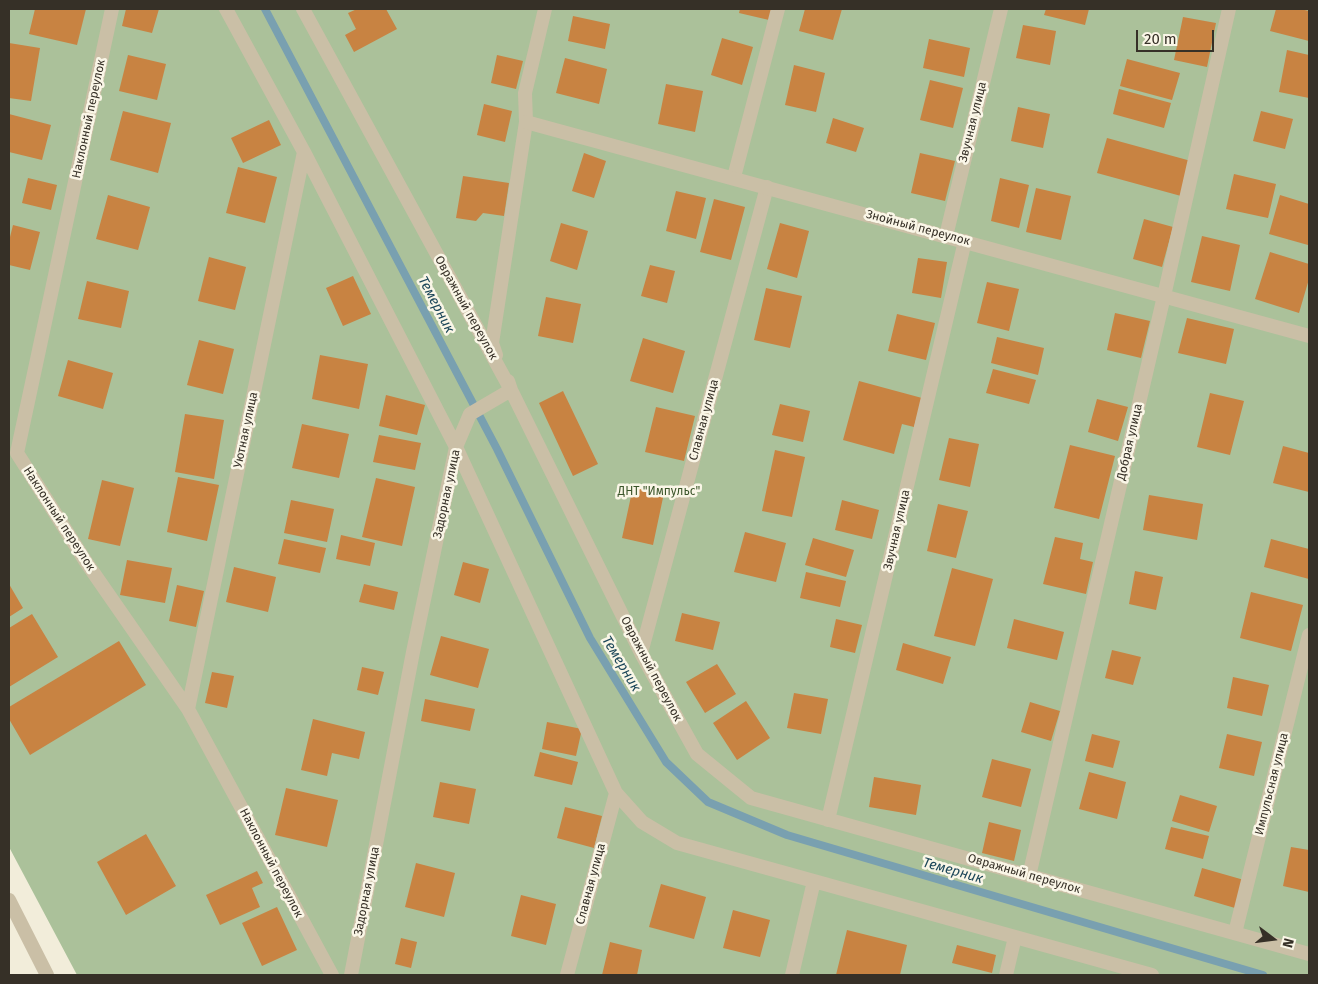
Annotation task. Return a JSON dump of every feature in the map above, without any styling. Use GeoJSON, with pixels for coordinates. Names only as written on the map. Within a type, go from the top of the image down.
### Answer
{"type":"FeatureCollection","features":[{"type":"Feature","properties":{"kind":"street","name":"Наклонный переулок"},"geometry":{"type":"LineString","coordinates":[[112,9],[17,453],[86,562],[188,709],[332,975]]}},
{"type":"Feature","properties":{"kind":"street"},"geometry":{"type":"LineString","coordinates":[[226,9],[304,152],[456,447],[616,793],[642,822],[677,843],[1152,975]]}},
{"type":"Feature","properties":{"kind":"street","name":"Овражный переулок"},"geometry":{"type":"LineString","coordinates":[[303,9],[511,390],[641,653],[697,754],[751,798],[1309,954]]}},
{"type":"Feature","properties":{"kind":"street"},"geometry":{"type":"LineString","coordinates":[[313,27],[317,9]]}},
{"type":"Feature","properties":{"kind":"street"},"geometry":{"type":"LineString","coordinates":[[511,390],[492,343],[526,122],[525,93],[545,9]]}},
{"type":"Feature","properties":{"kind":"street"},"geometry":{"type":"LineString","coordinates":[[734,178],[778,9]]}},
{"type":"Feature","properties":{"kind":"street","name":"Звучная улица"},"geometry":{"type":"LineString","coordinates":[[946,236],[1001,9]]}},
{"type":"Feature","properties":{"kind":"street","name":"Добрая улица"},"geometry":{"type":"LineString","coordinates":[[1029,876],[1229,9]]}},
{"type":"Feature","properties":{"kind":"street","name":"Знойный переулок"},"geometry":{"type":"LineString","coordinates":[[526,122],[1309,336]]}},
{"type":"Feature","properties":{"kind":"street","name":"Уютная улица"},"geometry":{"type":"LineString","coordinates":[[188,709],[304,152]]}},
{"type":"Feature","properties":{"kind":"street","name":"Славная улица"},"geometry":{"type":"LineString","coordinates":[[641,653],[767,187]]}},
{"type":"Feature","properties":{"kind":"street","name":"Звучная улица"},"geometry":{"type":"LineString","coordinates":[[828,820],[965,241]]}},
{"type":"Feature","properties":{"kind":"street","name":"Задорная улица"},"geometry":{"type":"LineString","coordinates":[[351,975],[456,447],[470,414],[511,390]]}},
{"type":"Feature","properties":{"kind":"street","name":"Импульсная улица"},"geometry":{"type":"LineString","coordinates":[[1235,934],[1309,635]]}},
{"type":"Feature","properties":{"kind":"street","name":"Славная улица"},"geometry":{"type":"LineString","coordinates":[[567,975],[616,793]]}},
{"type":"Feature","properties":{"kind":"street"},"geometry":{"type":"LineString","coordinates":[[792,975],[814,881]]}},
{"type":"Feature","properties":{"kind":"street"},"geometry":{"type":"LineString","coordinates":[[9,900],[47,975]]}},
{"type":"Feature","properties":{"kind":"street"},"geometry":{"type":"LineString","coordinates":[[1006,975],[1015,937]]}},
{"type":"Feature","properties":{"kind":"green space","name":"ДНТ \"Импульс\""},"geometry":{"type":"Polygon","coordinates":[[[9,9],[1309,9],[1309,975],[77,975],[9,847],[9,9]]]}},
{"type":"Feature","properties":{"kind":"building"},"geometry":{"type":"Polygon","coordinates":[[[35,9],[86,9],[77,45],[29,34],[35,9]]]}},
{"type":"Feature","properties":{"kind":"building"},"geometry":{"type":"Polygon","coordinates":[[[126,9],[159,9],[152,33],[122,26],[126,9]]]}},
{"type":"Feature","properties":{"kind":"building"},"geometry":{"type":"Polygon","coordinates":[[[357,9],[386,9],[397,29],[354,52],[345,35],[356,29],[348,13],[357,9]]]}},
{"type":"Feature","properties":{"kind":"building"},"geometry":{"type":"Polygon","coordinates":[[[740,9],[772,9],[769,20],[739,13],[740,9]]]}},
{"type":"Feature","properties":{"kind":"building"},"geometry":{"type":"Polygon","coordinates":[[[805,9],[842,9],[833,40],[799,31],[805,9]]]}},
{"type":"Feature","properties":{"kind":"building"},"geometry":{"type":"Polygon","coordinates":[[[1046,9],[1089,9],[1085,25],[1044,15],[1046,9]]]}},
{"type":"Feature","properties":{"kind":"building"},"geometry":{"type":"Polygon","coordinates":[[[1276,9],[1309,11],[1309,41],[1270,31],[1276,9]]]}},
{"type":"Feature","properties":{"kind":"building"},"geometry":{"type":"Polygon","coordinates":[[[573,16],[610,24],[605,49],[568,41],[573,16]]]}},
{"type":"Feature","properties":{"kind":"building"},"geometry":{"type":"Polygon","coordinates":[[[1183,17],[1216,23],[1207,67],[1174,60],[1183,17]]]}},
{"type":"Feature","properties":{"kind":"building"},"geometry":{"type":"Polygon","coordinates":[[[1023,25],[1056,31],[1050,65],[1016,58],[1023,25]]]}},
{"type":"Feature","properties":{"kind":"building"},"geometry":{"type":"Polygon","coordinates":[[[722,38],[753,47],[742,85],[711,75],[722,38]]]}},
{"type":"Feature","properties":{"kind":"building"},"geometry":{"type":"Polygon","coordinates":[[[929,39],[970,48],[964,77],[923,68],[929,39]]]}},
{"type":"Feature","properties":{"kind":"building"},"geometry":{"type":"Polygon","coordinates":[[[9,43],[40,48],[31,101],[9,98],[9,43]]]}},
{"type":"Feature","properties":{"kind":"building"},"geometry":{"type":"Polygon","coordinates":[[[1287,50],[1309,55],[1309,98],[1279,92],[1287,50]]]}},
{"type":"Feature","properties":{"kind":"building"},"geometry":{"type":"Polygon","coordinates":[[[128,55],[166,64],[157,100],[119,91],[128,55]]]}},
{"type":"Feature","properties":{"kind":"building"},"geometry":{"type":"Polygon","coordinates":[[[497,55],[523,61],[516,89],[491,83],[497,55]]]}},
{"type":"Feature","properties":{"kind":"building"},"geometry":{"type":"Polygon","coordinates":[[[565,58],[607,69],[599,104],[556,93],[565,58]]]}},
{"type":"Feature","properties":{"kind":"building"},"geometry":{"type":"Polygon","coordinates":[[[1127,59],[1180,73],[1172,100],[1120,86],[1127,59]]]}},
{"type":"Feature","properties":{"kind":"building"},"geometry":{"type":"Polygon","coordinates":[[[794,65],[825,73],[816,112],[785,105],[794,65]]]}},
{"type":"Feature","properties":{"kind":"building"},"geometry":{"type":"Polygon","coordinates":[[[930,80],[963,88],[953,128],[920,120],[930,80]]]}},
{"type":"Feature","properties":{"kind":"building"},"geometry":{"type":"Polygon","coordinates":[[[666,84],[703,91],[695,132],[658,124],[666,84]]]}},
{"type":"Feature","properties":{"kind":"building"},"geometry":{"type":"Polygon","coordinates":[[[1119,89],[1171,103],[1164,128],[1113,114],[1119,89]]]}},
{"type":"Feature","properties":{"kind":"building"},"geometry":{"type":"Polygon","coordinates":[[[484,104],[512,111],[505,142],[477,135],[484,104]]]}},
{"type":"Feature","properties":{"kind":"building"},"geometry":{"type":"Polygon","coordinates":[[[1018,107],[1050,114],[1043,148],[1011,141],[1018,107]]]}},
{"type":"Feature","properties":{"kind":"building"},"geometry":{"type":"Polygon","coordinates":[[[123,111],[171,123],[158,173],[110,160],[123,111]]]}},
{"type":"Feature","properties":{"kind":"building"},"geometry":{"type":"Polygon","coordinates":[[[1261,111],[1293,119],[1285,149],[1253,141],[1261,111]]]}},
{"type":"Feature","properties":{"kind":"building"},"geometry":{"type":"Polygon","coordinates":[[[9,114],[51,125],[42,160],[9,152],[9,114]]]}},
{"type":"Feature","properties":{"kind":"building"},"geometry":{"type":"Polygon","coordinates":[[[833,118],[864,128],[856,152],[826,143],[833,118]]]}},
{"type":"Feature","properties":{"kind":"building"},"geometry":{"type":"Polygon","coordinates":[[[269,120],[281,145],[243,163],[231,138],[269,120]]]}},
{"type":"Feature","properties":{"kind":"building"},"geometry":{"type":"Polygon","coordinates":[[[1107,138],[1191,161],[1181,196],[1097,173],[1107,138]]]}},
{"type":"Feature","properties":{"kind":"building"},"geometry":{"type":"Polygon","coordinates":[[[584,153],[606,161],[594,198],[572,191],[584,153]]]}},
{"type":"Feature","properties":{"kind":"building"},"geometry":{"type":"Polygon","coordinates":[[[920,153],[955,161],[945,201],[911,193],[920,153]]]}},
{"type":"Feature","properties":{"kind":"building"},"geometry":{"type":"Polygon","coordinates":[[[238,167],[277,177],[265,223],[226,213],[238,167]]]}},
{"type":"Feature","properties":{"kind":"building"},"geometry":{"type":"Polygon","coordinates":[[[1234,174],[1276,184],[1268,218],[1226,209],[1234,174]]]}},
{"type":"Feature","properties":{"kind":"building"},"geometry":{"type":"Polygon","coordinates":[[[463,176],[509,183],[504,216],[483,213],[476,221],[456,218],[463,176]]]}},
{"type":"Feature","properties":{"kind":"building"},"geometry":{"type":"Polygon","coordinates":[[[28,178],[57,185],[51,210],[22,203],[28,178]]]}},
{"type":"Feature","properties":{"kind":"building"},"geometry":{"type":"Polygon","coordinates":[[[1000,178],[1029,185],[1019,228],[991,221],[1000,178]]]}},
{"type":"Feature","properties":{"kind":"building"},"geometry":{"type":"Polygon","coordinates":[[[1036,188],[1071,196],[1061,240],[1026,232],[1036,188]]]}},
{"type":"Feature","properties":{"kind":"building"},"geometry":{"type":"Polygon","coordinates":[[[676,191],[706,198],[696,239],[666,231],[676,191]]]}},
{"type":"Feature","properties":{"kind":"building"},"geometry":{"type":"Polygon","coordinates":[[[108,195],[150,207],[138,250],[96,239],[108,195]]]}},
{"type":"Feature","properties":{"kind":"building"},"geometry":{"type":"Polygon","coordinates":[[[1280,195],[1309,204],[1308,245],[1269,234],[1280,195]]]}},
{"type":"Feature","properties":{"kind":"building"},"geometry":{"type":"Polygon","coordinates":[[[714,199],[745,207],[731,260],[700,252],[714,199]]]}},
{"type":"Feature","properties":{"kind":"building"},"geometry":{"type":"Polygon","coordinates":[[[1144,219],[1173,227],[1162,267],[1133,259],[1144,219]]]}},
{"type":"Feature","properties":{"kind":"building"},"geometry":{"type":"Polygon","coordinates":[[[561,223],[588,231],[577,270],[550,261],[561,223]]]}},
{"type":"Feature","properties":{"kind":"building"},"geometry":{"type":"Polygon","coordinates":[[[780,223],[809,231],[797,278],[767,269],[780,223]]]}},
{"type":"Feature","properties":{"kind":"building"},"geometry":{"type":"Polygon","coordinates":[[[13,225],[40,232],[30,270],[9,265],[9,241],[13,225]]]}},
{"type":"Feature","properties":{"kind":"building"},"geometry":{"type":"Polygon","coordinates":[[[1202,236],[1240,245],[1230,291],[1191,282],[1202,236]]]}},
{"type":"Feature","properties":{"kind":"building"},"geometry":{"type":"Polygon","coordinates":[[[1270,252],[1309,264],[1309,279],[1299,313],[1255,299],[1270,252]]]}},
{"type":"Feature","properties":{"kind":"building"},"geometry":{"type":"Polygon","coordinates":[[[209,257],[246,267],[235,310],[198,301],[209,257]]]}},
{"type":"Feature","properties":{"kind":"building"},"geometry":{"type":"Polygon","coordinates":[[[918,258],[947,262],[941,298],[912,293],[918,258]]]}},
{"type":"Feature","properties":{"kind":"building"},"geometry":{"type":"Polygon","coordinates":[[[650,265],[675,271],[667,303],[641,296],[650,265]]]}},
{"type":"Feature","properties":{"kind":"building"},"geometry":{"type":"Polygon","coordinates":[[[353,276],[371,314],[343,326],[326,288],[353,276]]]}},
{"type":"Feature","properties":{"kind":"building"},"geometry":{"type":"Polygon","coordinates":[[[87,281],[129,291],[121,328],[78,319],[87,281]]]}},
{"type":"Feature","properties":{"kind":"building"},"geometry":{"type":"Polygon","coordinates":[[[987,282],[1019,289],[1009,331],[977,323],[987,282]]]}},
{"type":"Feature","properties":{"kind":"building"},"geometry":{"type":"Polygon","coordinates":[[[766,288],[802,296],[790,348],[754,340],[766,288]]]}},
{"type":"Feature","properties":{"kind":"building"},"geometry":{"type":"Polygon","coordinates":[[[546,297],[581,304],[573,343],[538,336],[546,297]]]}},
{"type":"Feature","properties":{"kind":"building"},"geometry":{"type":"Polygon","coordinates":[[[1115,313],[1150,321],[1141,358],[1107,350],[1115,313]]]}},
{"type":"Feature","properties":{"kind":"building"},"geometry":{"type":"Polygon","coordinates":[[[897,314],[935,323],[926,360],[888,351],[897,314]]]}},
{"type":"Feature","properties":{"kind":"building"},"geometry":{"type":"Polygon","coordinates":[[[1187,318],[1234,329],[1226,364],[1178,353],[1187,318]]]}},
{"type":"Feature","properties":{"kind":"building"},"geometry":{"type":"Polygon","coordinates":[[[997,337],[1044,348],[1038,375],[991,363],[997,337]]]}},
{"type":"Feature","properties":{"kind":"building"},"geometry":{"type":"Polygon","coordinates":[[[643,338],[685,351],[673,393],[630,381],[643,338]]]}},
{"type":"Feature","properties":{"kind":"building"},"geometry":{"type":"Polygon","coordinates":[[[199,340],[234,349],[223,394],[187,385],[199,340]]]}},
{"type":"Feature","properties":{"kind":"building"},"geometry":{"type":"Polygon","coordinates":[[[320,355],[368,364],[359,409],[312,399],[320,355]]]}},
{"type":"Feature","properties":{"kind":"building"},"geometry":{"type":"Polygon","coordinates":[[[68,360],[113,373],[103,409],[58,396],[68,360]]]}},
{"type":"Feature","properties":{"kind":"building"},"geometry":{"type":"Polygon","coordinates":[[[993,369],[1036,380],[1029,404],[986,393],[993,369]]]}},
{"type":"Feature","properties":{"kind":"building"},"geometry":{"type":"Polygon","coordinates":[[[859,381],[922,398],[914,427],[902,424],[894,454],[843,440],[859,381]]]}},
{"type":"Feature","properties":{"kind":"building"},"geometry":{"type":"Polygon","coordinates":[[[563,391],[598,464],[573,476],[539,403],[563,391]]]}},
{"type":"Feature","properties":{"kind":"building"},"geometry":{"type":"Polygon","coordinates":[[[1210,393],[1244,401],[1230,455],[1197,447],[1210,393]]]}},
{"type":"Feature","properties":{"kind":"building"},"geometry":{"type":"Polygon","coordinates":[[[386,395],[425,405],[417,435],[379,426],[386,395]]]}},
{"type":"Feature","properties":{"kind":"building"},"geometry":{"type":"Polygon","coordinates":[[[1097,399],[1128,407],[1118,441],[1088,432],[1097,399]]]}},
{"type":"Feature","properties":{"kind":"building"},"geometry":{"type":"Polygon","coordinates":[[[780,404],[810,411],[803,442],[772,435],[780,404]]]}},
{"type":"Feature","properties":{"kind":"building"},"geometry":{"type":"Polygon","coordinates":[[[656,407],[695,416],[684,461],[645,452],[656,407]]]}},
{"type":"Feature","properties":{"kind":"building"},"geometry":{"type":"Polygon","coordinates":[[[185,414],[224,420],[214,479],[175,472],[185,414]]]}},
{"type":"Feature","properties":{"kind":"building"},"geometry":{"type":"Polygon","coordinates":[[[302,424],[349,434],[339,478],[292,468],[302,424]]]}},
{"type":"Feature","properties":{"kind":"building"},"geometry":{"type":"Polygon","coordinates":[[[379,435],[421,443],[415,470],[373,462],[379,435]]]}},
{"type":"Feature","properties":{"kind":"building"},"geometry":{"type":"Polygon","coordinates":[[[949,438],[979,444],[970,487],[939,480],[949,438]]]}},
{"type":"Feature","properties":{"kind":"building"},"geometry":{"type":"Polygon","coordinates":[[[1070,445],[1115,456],[1099,519],[1054,508],[1070,445]]]}},
{"type":"Feature","properties":{"kind":"building"},"geometry":{"type":"Polygon","coordinates":[[[1283,446],[1309,453],[1309,492],[1273,483],[1283,446]]]}},
{"type":"Feature","properties":{"kind":"building"},"geometry":{"type":"Polygon","coordinates":[[[775,450],[805,457],[792,517],[762,511],[775,450]]]}},
{"type":"Feature","properties":{"kind":"building"},"geometry":{"type":"Polygon","coordinates":[[[178,477],[219,485],[207,541],[167,532],[178,477]]]}},
{"type":"Feature","properties":{"kind":"building"},"geometry":{"type":"Polygon","coordinates":[[[376,478],[415,487],[402,546],[362,537],[376,478]]]}},
{"type":"Feature","properties":{"kind":"building"},"geometry":{"type":"Polygon","coordinates":[[[102,480],[134,488],[120,546],[88,539],[102,480]]]}},
{"type":"Feature","properties":{"kind":"building"},"geometry":{"type":"Polygon","coordinates":[[[633,487],[664,493],[653,545],[622,538],[633,487]]]}},
{"type":"Feature","properties":{"kind":"building"},"geometry":{"type":"Polygon","coordinates":[[[1149,495],[1203,504],[1197,540],[1143,530],[1149,495]]]}},
{"type":"Feature","properties":{"kind":"building"},"geometry":{"type":"Polygon","coordinates":[[[291,500],[334,509],[327,542],[284,533],[291,500]]]}},
{"type":"Feature","properties":{"kind":"building"},"geometry":{"type":"Polygon","coordinates":[[[842,500],[879,510],[872,539],[835,530],[842,500]]]}},
{"type":"Feature","properties":{"kind":"building"},"geometry":{"type":"Polygon","coordinates":[[[938,504],[968,511],[956,558],[927,551],[938,504]]]}},
{"type":"Feature","properties":{"kind":"building"},"geometry":{"type":"Polygon","coordinates":[[[745,532],[786,543],[776,582],[734,572],[745,532]]]}},
{"type":"Feature","properties":{"kind":"building"},"geometry":{"type":"Polygon","coordinates":[[[341,535],[375,543],[370,566],[336,559],[341,535]]]}},
{"type":"Feature","properties":{"kind":"building"},"geometry":{"type":"Polygon","coordinates":[[[1055,537],[1083,543],[1080,559],[1093,562],[1086,594],[1043,584],[1055,537]]]}},
{"type":"Feature","properties":{"kind":"building"},"geometry":{"type":"Polygon","coordinates":[[[813,538],[854,550],[846,577],[805,565],[813,538]]]}},
{"type":"Feature","properties":{"kind":"building"},"geometry":{"type":"Polygon","coordinates":[[[284,539],[326,548],[320,573],[278,564],[284,539]]]}},
{"type":"Feature","properties":{"kind":"building"},"geometry":{"type":"Polygon","coordinates":[[[1271,539],[1309,549],[1309,579],[1264,567],[1271,539]]]}},
{"type":"Feature","properties":{"kind":"building"},"geometry":{"type":"Polygon","coordinates":[[[127,560],[172,568],[165,603],[120,595],[127,560]]]}},
{"type":"Feature","properties":{"kind":"building"},"geometry":{"type":"Polygon","coordinates":[[[463,562],[489,569],[480,603],[454,595],[463,562]]]}},
{"type":"Feature","properties":{"kind":"building"},"geometry":{"type":"Polygon","coordinates":[[[234,567],[276,577],[268,612],[226,602],[234,567]]]}},
{"type":"Feature","properties":{"kind":"building"},"geometry":{"type":"Polygon","coordinates":[[[952,568],[993,579],[975,646],[934,636],[952,568]]]}},
{"type":"Feature","properties":{"kind":"building"},"geometry":{"type":"Polygon","coordinates":[[[1135,571],[1163,577],[1156,610],[1129,604],[1135,571]]]}},
{"type":"Feature","properties":{"kind":"building"},"geometry":{"type":"Polygon","coordinates":[[[806,572],[846,581],[840,607],[800,598],[806,572]]]}},
{"type":"Feature","properties":{"kind":"building"},"geometry":{"type":"Polygon","coordinates":[[[9,584],[23,608],[9,617],[9,584]]]}},
{"type":"Feature","properties":{"kind":"building"},"geometry":{"type":"Polygon","coordinates":[[[364,584],[398,592],[394,610],[359,602],[364,584]]]}},
{"type":"Feature","properties":{"kind":"building"},"geometry":{"type":"Polygon","coordinates":[[[177,585],[204,591],[196,627],[169,621],[177,585]]]}},
{"type":"Feature","properties":{"kind":"building"},"geometry":{"type":"Polygon","coordinates":[[[1251,592],[1303,605],[1291,651],[1240,638],[1251,592]]]}},
{"type":"Feature","properties":{"kind":"building"},"geometry":{"type":"Polygon","coordinates":[[[682,613],[720,622],[713,650],[675,641],[682,613]]]}},
{"type":"Feature","properties":{"kind":"building"},"geometry":{"type":"Polygon","coordinates":[[[32,614],[58,657],[9,687],[9,628],[32,614]]]}},
{"type":"Feature","properties":{"kind":"building"},"geometry":{"type":"Polygon","coordinates":[[[836,619],[862,625],[855,653],[830,647],[836,619]]]}},
{"type":"Feature","properties":{"kind":"building"},"geometry":{"type":"Polygon","coordinates":[[[1014,619],[1064,632],[1057,660],[1007,648],[1014,619]]]}},
{"type":"Feature","properties":{"kind":"building"},"geometry":{"type":"Polygon","coordinates":[[[441,636],[489,649],[478,688],[430,675],[441,636]]]}},
{"type":"Feature","properties":{"kind":"building"},"geometry":{"type":"Polygon","coordinates":[[[119,641],[146,685],[30,755],[9,719],[9,707],[119,641]]]}},
{"type":"Feature","properties":{"kind":"building"},"geometry":{"type":"Polygon","coordinates":[[[903,643],[951,657],[943,684],[896,670],[903,643]]]}},
{"type":"Feature","properties":{"kind":"building"},"geometry":{"type":"Polygon","coordinates":[[[1112,650],[1141,657],[1133,685],[1105,678],[1112,650]]]}},
{"type":"Feature","properties":{"kind":"building"},"geometry":{"type":"Polygon","coordinates":[[[717,664],[736,694],[705,713],[686,682],[717,664]]]}},
{"type":"Feature","properties":{"kind":"building"},"geometry":{"type":"Polygon","coordinates":[[[362,667],[384,672],[378,695],[357,690],[362,667]]]}},
{"type":"Feature","properties":{"kind":"building"},"geometry":{"type":"Polygon","coordinates":[[[212,672],[234,676],[227,708],[205,703],[212,672]]]}},
{"type":"Feature","properties":{"kind":"building"},"geometry":{"type":"Polygon","coordinates":[[[1233,677],[1269,685],[1262,716],[1227,708],[1233,677]]]}},
{"type":"Feature","properties":{"kind":"building"},"geometry":{"type":"Polygon","coordinates":[[[794,693],[828,699],[821,734],[787,728],[794,693]]]}},
{"type":"Feature","properties":{"kind":"building"},"geometry":{"type":"Polygon","coordinates":[[[425,699],[475,709],[470,731],[421,721],[425,699]]]}},
{"type":"Feature","properties":{"kind":"building"},"geometry":{"type":"Polygon","coordinates":[[[746,701],[770,738],[737,760],[713,723],[746,701]]]}},
{"type":"Feature","properties":{"kind":"building"},"geometry":{"type":"Polygon","coordinates":[[[1030,702],[1060,711],[1051,741],[1021,732],[1030,702]]]}},
{"type":"Feature","properties":{"kind":"building"},"geometry":{"type":"Polygon","coordinates":[[[313,719],[365,732],[359,759],[332,753],[327,776],[301,770],[313,719]]]}},
{"type":"Feature","properties":{"kind":"building"},"geometry":{"type":"Polygon","coordinates":[[[547,722],[582,729],[576,756],[542,749],[547,722]]]}},
{"type":"Feature","properties":{"kind":"building"},"geometry":{"type":"Polygon","coordinates":[[[1092,734],[1120,741],[1113,768],[1085,761],[1092,734]]]}},
{"type":"Feature","properties":{"kind":"building"},"geometry":{"type":"Polygon","coordinates":[[[1227,734],[1262,742],[1254,776],[1219,768],[1227,734]]]}},
{"type":"Feature","properties":{"kind":"building"},"geometry":{"type":"Polygon","coordinates":[[[540,752],[578,762],[572,785],[534,776],[540,752]]]}},
{"type":"Feature","properties":{"kind":"building"},"geometry":{"type":"Polygon","coordinates":[[[992,759],[1031,769],[1021,807],[982,797],[992,759]]]}},
{"type":"Feature","properties":{"kind":"building"},"geometry":{"type":"Polygon","coordinates":[[[1089,772],[1126,782],[1117,819],[1079,809],[1089,772]]]}},
{"type":"Feature","properties":{"kind":"building"},"geometry":{"type":"Polygon","coordinates":[[[874,777],[921,785],[916,815],[869,807],[874,777]]]}},
{"type":"Feature","properties":{"kind":"building"},"geometry":{"type":"Polygon","coordinates":[[[440,782],[476,789],[469,824],[433,817],[440,782]]]}},
{"type":"Feature","properties":{"kind":"building"},"geometry":{"type":"Polygon","coordinates":[[[286,788],[338,800],[327,847],[275,835],[286,788]]]}},
{"type":"Feature","properties":{"kind":"building"},"geometry":{"type":"Polygon","coordinates":[[[1180,795],[1217,806],[1209,832],[1172,821],[1180,795]]]}},
{"type":"Feature","properties":{"kind":"building"},"geometry":{"type":"Polygon","coordinates":[[[565,807],[602,816],[594,848],[557,838],[565,807]]]}},
{"type":"Feature","properties":{"kind":"building"},"geometry":{"type":"Polygon","coordinates":[[[989,822],[1021,830],[1014,861],[982,853],[989,822]]]}},
{"type":"Feature","properties":{"kind":"building"},"geometry":{"type":"Polygon","coordinates":[[[1171,827],[1209,836],[1203,859],[1165,849],[1171,827]]]}},
{"type":"Feature","properties":{"kind":"building"},"geometry":{"type":"Polygon","coordinates":[[[146,834],[176,886],[126,915],[97,862],[146,834]]]}},
{"type":"Feature","properties":{"kind":"building"},"geometry":{"type":"Polygon","coordinates":[[[1291,847],[1309,850],[1309,892],[1283,886],[1291,847]]]}},
{"type":"Feature","properties":{"kind":"building"},"geometry":{"type":"Polygon","coordinates":[[[416,863],[455,873],[444,917],[405,907],[416,863]]]}},
{"type":"Feature","properties":{"kind":"building"},"geometry":{"type":"Polygon","coordinates":[[[1202,868],[1244,880],[1235,908],[1194,896],[1202,868]]]}},
{"type":"Feature","properties":{"kind":"building"},"geometry":{"type":"Polygon","coordinates":[[[257,871],[263,883],[252,888],[260,907],[220,925],[206,895],[257,871]]]}},
{"type":"Feature","properties":{"kind":"building"},"geometry":{"type":"Polygon","coordinates":[[[661,884],[706,897],[694,939],[649,927],[661,884]]]}},
{"type":"Feature","properties":{"kind":"building"},"geometry":{"type":"Polygon","coordinates":[[[521,895],[556,904],[546,945],[511,936],[521,895]]]}},
{"type":"Feature","properties":{"kind":"building"},"geometry":{"type":"Polygon","coordinates":[[[277,907],[297,950],[262,966],[242,923],[277,907]]]}},
{"type":"Feature","properties":{"kind":"building"},"geometry":{"type":"Polygon","coordinates":[[[733,910],[770,920],[760,957],[723,948],[733,910]]]}},
{"type":"Feature","properties":{"kind":"building"},"geometry":{"type":"Polygon","coordinates":[[[847,930],[907,945],[900,975],[836,975],[847,930]]]}},
{"type":"Feature","properties":{"kind":"building"},"geometry":{"type":"Polygon","coordinates":[[[401,938],[417,942],[411,968],[395,964],[401,938]]]}},
{"type":"Feature","properties":{"kind":"building"},"geometry":{"type":"Polygon","coordinates":[[[610,942],[642,950],[637,975],[602,975],[610,942]]]}},
{"type":"Feature","properties":{"kind":"building"},"geometry":{"type":"Polygon","coordinates":[[[957,945],[996,955],[992,973],[952,963],[957,945]]]}},
{"type":"Feature","properties":{"kind":"waterway","name":"Темерник"},"geometry":{"type":"LineString","coordinates":[[265,9],[497,449],[590,638],[666,762],[708,802],[787,835],[1263,975]]}}]}
